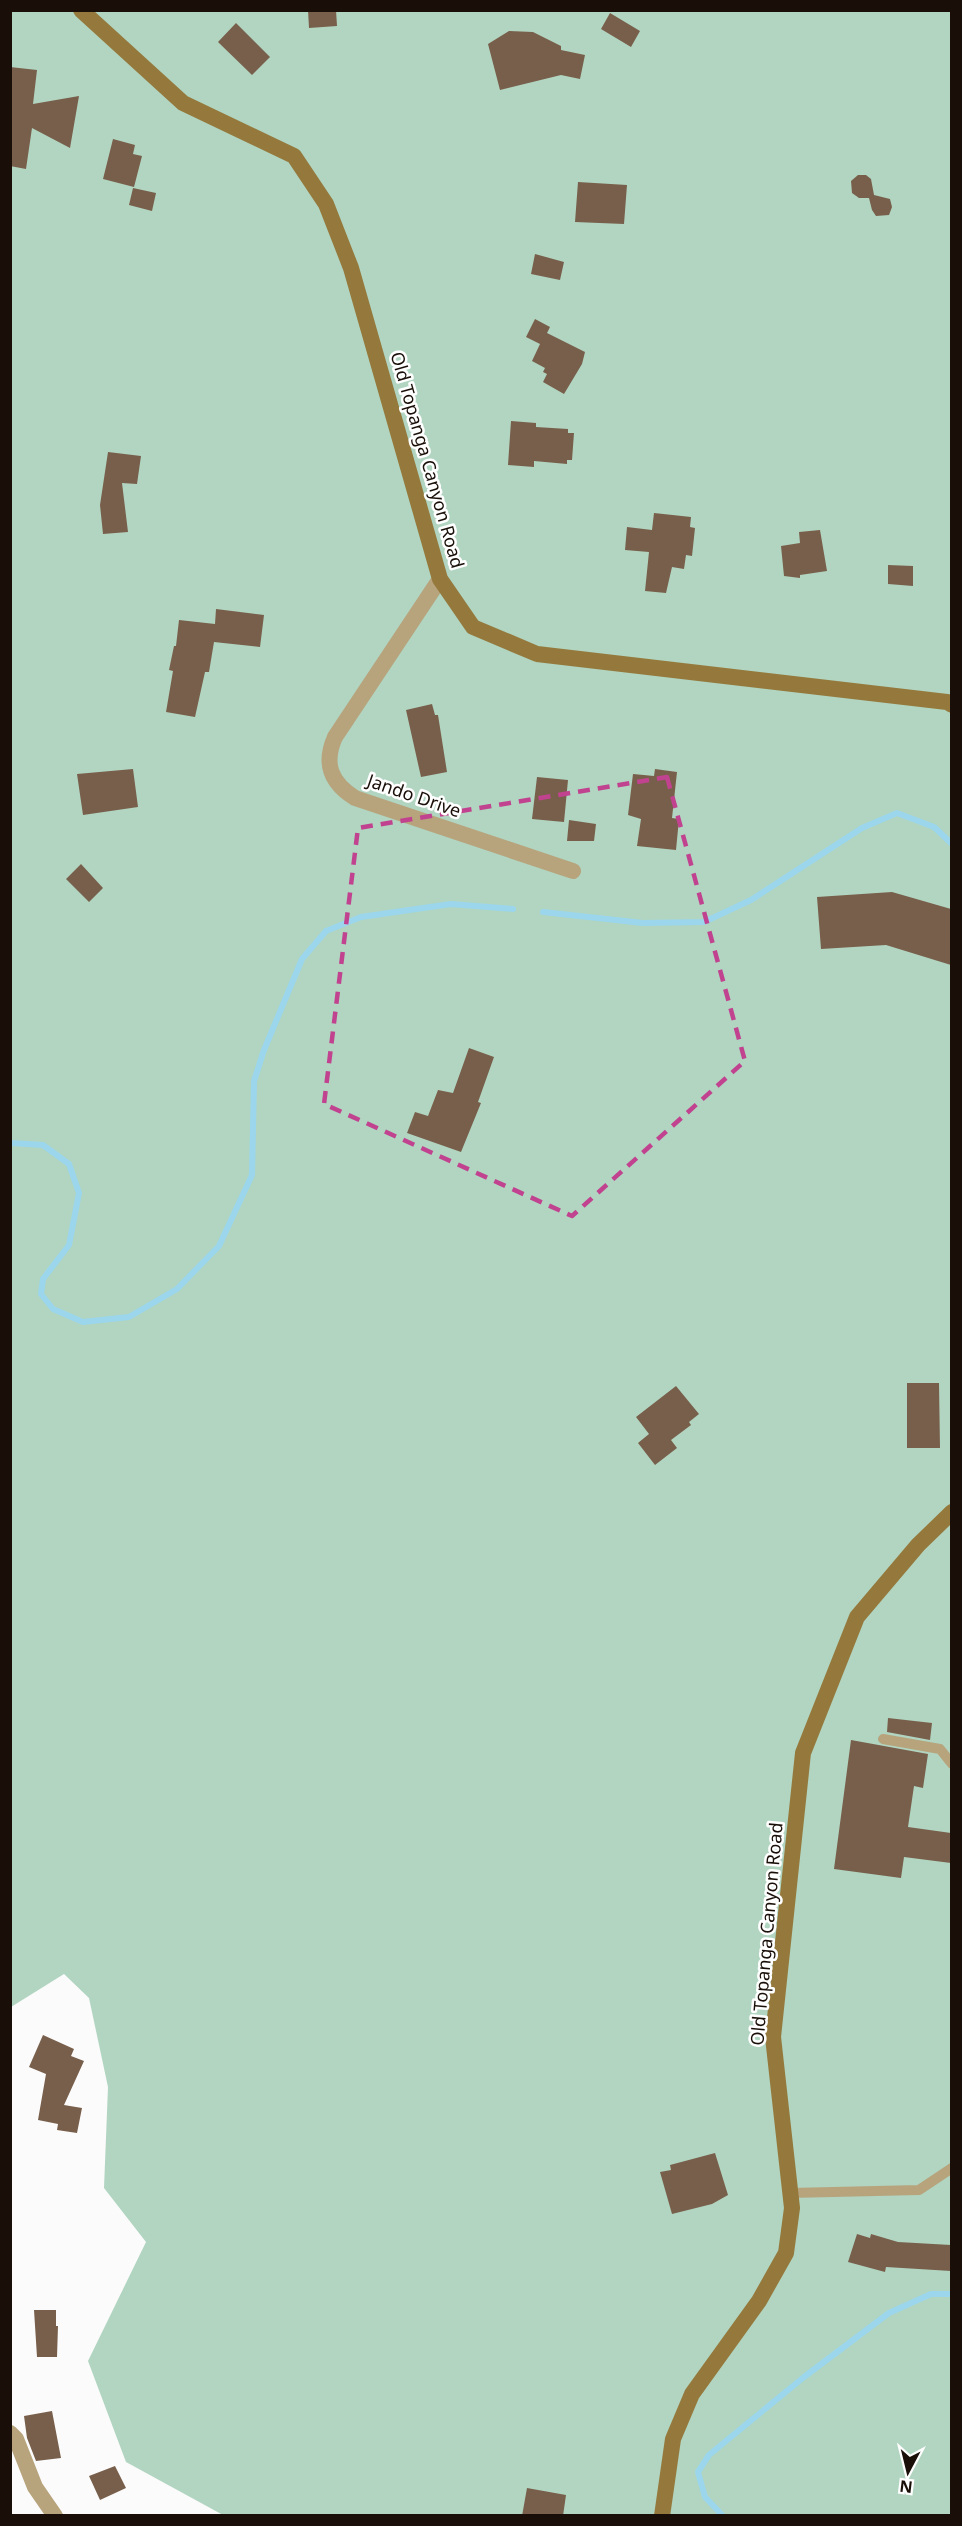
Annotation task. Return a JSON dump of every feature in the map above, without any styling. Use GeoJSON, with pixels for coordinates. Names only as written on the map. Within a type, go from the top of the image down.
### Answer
{"type":"FeatureCollection","features":[{"type":"Feature","properties":{"kind":"main road","name":"Old Topanga Canyon Road"},"geometry":{"type":"LineString","coordinates":[[81,10],[183,103],[294,156],[327,204],[351,268],[440,579],[473,627],[537,654],[943,702],[951,705]]}},
{"type":"Feature","properties":{"kind":"main road","name":"Old Topanga Canyon Road"},"geometry":{"type":"LineString","coordinates":[[662,2516],[673,2439],[693,2394],[759,2301],[786,2253],[792,2208],[773,2037],[803,1753],[857,1617],[918,1545],[951,1512]]}},
{"type":"Feature","properties":{"kind":"street","name":"Jando Drive"},"geometry":{"type":"LineString","coordinates":[[440,579],[335,737],[330,748],[329,771],[343,790],[355,798],[573,871]]}},
{"type":"Feature","properties":{"kind":"street"},"geometry":{"type":"LineString","coordinates":[[10,2433],[16,2439],[35,2487],[55,2516]]}},
{"type":"Feature","properties":{"kind":"lane"},"geometry":{"type":"LineString","coordinates":[[883,1739],[940,1749],[951,1764]]}},
{"type":"Feature","properties":{"kind":"lane"},"geometry":{"type":"LineString","coordinates":[[790,2193],[919,2190],[951,2168]]}},
{"type":"Feature","properties":{"kind":"highlighted area"},"geometry":{"type":"Polygon","coordinates":[[[667,777],[745,1061],[572,1216],[324,1104],[358,828],[667,777]]]}},
{"type":"Feature","properties":{"kind":"green space"},"geometry":{"type":"Polygon","coordinates":[[[11,11],[951,11],[951,2515],[223,2515],[126,2462],[88,2361],[146,2242],[104,2188],[108,2087],[89,1998],[64,1974],[11,2007],[11,11]]]}},
{"type":"Feature","properties":{"kind":"building"},"geometry":{"type":"Polygon","coordinates":[[[308,10],[336,10],[337,26],[309,28],[308,10]]]}},
{"type":"Feature","properties":{"kind":"building"},"geometry":{"type":"Polygon","coordinates":[[[610,13],[640,31],[631,47],[601,29],[610,13]]]}},
{"type":"Feature","properties":{"kind":"building"},"geometry":{"type":"Polygon","coordinates":[[[236,23],[270,57],[252,75],[218,42],[236,23]]]}},
{"type":"Feature","properties":{"kind":"building"},"geometry":{"type":"Polygon","coordinates":[[[509,31],[533,32],[561,46],[561,50],[585,55],[580,79],[561,75],[500,90],[488,44],[509,31]]]}},
{"type":"Feature","properties":{"kind":"building"},"geometry":{"type":"Polygon","coordinates":[[[10,67],[37,70],[33,104],[79,96],[70,148],[32,128],[26,169],[10,166],[10,67]]]}},
{"type":"Feature","properties":{"kind":"building"},"geometry":{"type":"Polygon","coordinates":[[[113,139],[135,145],[133,154],[142,156],[134,187],[103,179],[113,139]]]}},
{"type":"Feature","properties":{"kind":"building"},"geometry":{"type":"Polygon","coordinates":[[[858,175],[866,175],[871,179],[874,195],[890,199],[892,207],[889,215],[876,216],[869,198],[859,198],[852,193],[851,181],[858,175]]]}},
{"type":"Feature","properties":{"kind":"building"},"geometry":{"type":"Polygon","coordinates":[[[578,182],[627,185],[624,224],[575,222],[578,182]]]}},
{"type":"Feature","properties":{"kind":"building"},"geometry":{"type":"Polygon","coordinates":[[[133,188],[156,193],[152,211],[129,205],[133,188]]]}},
{"type":"Feature","properties":{"kind":"building"},"geometry":{"type":"Polygon","coordinates":[[[535,254],[564,262],[560,280],[531,274],[535,254]]]}},
{"type":"Feature","properties":{"kind":"building"},"geometry":{"type":"Polygon","coordinates":[[[535,319],[550,327],[547,333],[585,352],[582,364],[564,394],[543,382],[547,374],[543,372],[545,368],[532,361],[540,344],[526,337],[535,319]]]}},
{"type":"Feature","properties":{"kind":"building"},"geometry":{"type":"Polygon","coordinates":[[[511,421],[536,423],[536,427],[568,429],[568,433],[574,433],[572,460],[567,460],[567,464],[534,461],[534,467],[508,465],[511,421]]]}},
{"type":"Feature","properties":{"kind":"building"},"geometry":{"type":"Polygon","coordinates":[[[108,452],[141,456],[137,484],[122,483],[128,532],[103,534],[100,505],[108,452]]]}},
{"type":"Feature","properties":{"kind":"building"},"geometry":{"type":"Polygon","coordinates":[[[654,513],[691,517],[690,527],[695,528],[692,556],[686,555],[684,569],[672,567],[666,593],[645,591],[649,552],[625,550],[627,527],[652,530],[654,513]]]}},
{"type":"Feature","properties":{"kind":"building"},"geometry":{"type":"Polygon","coordinates":[[[820,530],[827,571],[800,575],[800,578],[784,576],[781,546],[800,543],[799,532],[820,530]]]}},
{"type":"Feature","properties":{"kind":"building"},"geometry":{"type":"Polygon","coordinates":[[[888,565],[913,566],[913,586],[888,584],[888,565]]]}},
{"type":"Feature","properties":{"kind":"building"},"geometry":{"type":"Polygon","coordinates":[[[216,609],[264,615],[260,647],[214,642],[209,672],[205,672],[195,717],[166,712],[173,671],[169,670],[174,646],[176,646],[179,620],[215,624],[216,609]]]}},
{"type":"Feature","properties":{"kind":"building"},"geometry":{"type":"Polygon","coordinates":[[[432,704],[435,715],[438,715],[447,772],[421,777],[406,710],[432,704]]]}},
{"type":"Feature","properties":{"kind":"building"},"geometry":{"type":"Polygon","coordinates":[[[133,769],[138,807],[83,815],[77,774],[133,769]]]}},
{"type":"Feature","properties":{"kind":"building"},"geometry":{"type":"Polygon","coordinates":[[[655,769],[677,772],[672,818],[679,819],[676,850],[637,846],[641,819],[628,815],[633,774],[654,776],[655,769]]]}},
{"type":"Feature","properties":{"kind":"building"},"geometry":{"type":"Polygon","coordinates":[[[537,777],[568,780],[564,822],[532,819],[537,777]]]}},
{"type":"Feature","properties":{"kind":"building"},"geometry":{"type":"Polygon","coordinates":[[[569,820],[596,824],[594,841],[567,841],[569,820]]]}},
{"type":"Feature","properties":{"kind":"building"},"geometry":{"type":"Polygon","coordinates":[[[81,864],[103,888],[89,902],[66,879],[81,864]]]}},
{"type":"Feature","properties":{"kind":"building"},"geometry":{"type":"Polygon","coordinates":[[[892,892],[951,909],[951,965],[886,945],[821,949],[817,897],[892,892]]]}},
{"type":"Feature","properties":{"kind":"building"},"geometry":{"type":"Polygon","coordinates":[[[469,1048],[494,1057],[478,1102],[481,1103],[461,1152],[407,1133],[415,1112],[428,1116],[438,1090],[453,1093],[469,1048]]]}},
{"type":"Feature","properties":{"kind":"building"},"geometry":{"type":"Polygon","coordinates":[[[907,1383],[939,1383],[940,1448],[907,1448],[907,1383]]]}},
{"type":"Feature","properties":{"kind":"building"},"geometry":{"type":"Polygon","coordinates":[[[676,1386],[699,1414],[689,1422],[691,1425],[671,1440],[677,1448],[655,1465],[638,1443],[649,1434],[636,1417],[676,1386]]]}},
{"type":"Feature","properties":{"kind":"building"},"geometry":{"type":"Polygon","coordinates":[[[888,1718],[932,1723],[930,1740],[887,1732],[888,1718]]]}},
{"type":"Feature","properties":{"kind":"building"},"geometry":{"type":"Polygon","coordinates":[[[851,1740],[928,1754],[923,1788],[914,1786],[908,1827],[951,1833],[951,1863],[904,1857],[901,1878],[834,1869],[851,1740]]]}},
{"type":"Feature","properties":{"kind":"building"},"geometry":{"type":"Polygon","coordinates":[[[43,2035],[74,2049],[71,2056],[84,2061],[64,2105],[82,2108],[77,2133],[57,2130],[58,2124],[38,2120],[46,2074],[29,2067],[43,2035]]]}},
{"type":"Feature","properties":{"kind":"building"},"geometry":{"type":"Polygon","coordinates":[[[715,2153],[728,2195],[712,2204],[672,2214],[660,2172],[671,2170],[670,2165],[715,2153]]]}},
{"type":"Feature","properties":{"kind":"building"},"geometry":{"type":"Polygon","coordinates":[[[857,2234],[870,2238],[871,2234],[898,2242],[951,2245],[951,2271],[886,2267],[885,2272],[848,2262],[857,2234]]]}},
{"type":"Feature","properties":{"kind":"building"},"geometry":{"type":"Polygon","coordinates":[[[34,2310],[56,2310],[57,2357],[37,2357],[34,2310]]]}},
{"type":"Feature","properties":{"kind":"building"},"geometry":{"type":"Polygon","coordinates":[[[52,2411],[61,2458],[36,2461],[27,2438],[24,2416],[52,2411]]]}},
{"type":"Feature","properties":{"kind":"building"},"geometry":{"type":"Polygon","coordinates":[[[115,2466],[126,2488],[100,2500],[89,2476],[115,2466]]]}},
{"type":"Feature","properties":{"kind":"building"},"geometry":{"type":"Polygon","coordinates":[[[527,2488],[566,2495],[563,2516],[522,2516],[527,2488]]]}},
{"type":"Feature","properties":{"kind":"waterway"},"geometry":{"type":"LineString","coordinates":[[543,912],[643,923],[704,922],[751,900],[862,828],[897,813],[934,827],[952,844]]}},
{"type":"Feature","properties":{"kind":"waterway"},"geometry":{"type":"LineString","coordinates":[[10,1143],[43,1145],[69,1164],[79,1193],[69,1245],[43,1279],[41,1294],[53,1309],[83,1322],[129,1317],[177,1289],[219,1246],[252,1175],[254,1081],[264,1050],[302,959],[326,931],[361,917],[451,904],[513,909]]}},
{"type":"Feature","properties":{"kind":"waterway"},"geometry":{"type":"LineString","coordinates":[[723,2516],[705,2497],[698,2472],[709,2455],[804,2377],[889,2313],[931,2294],[952,2294]]}}]}
